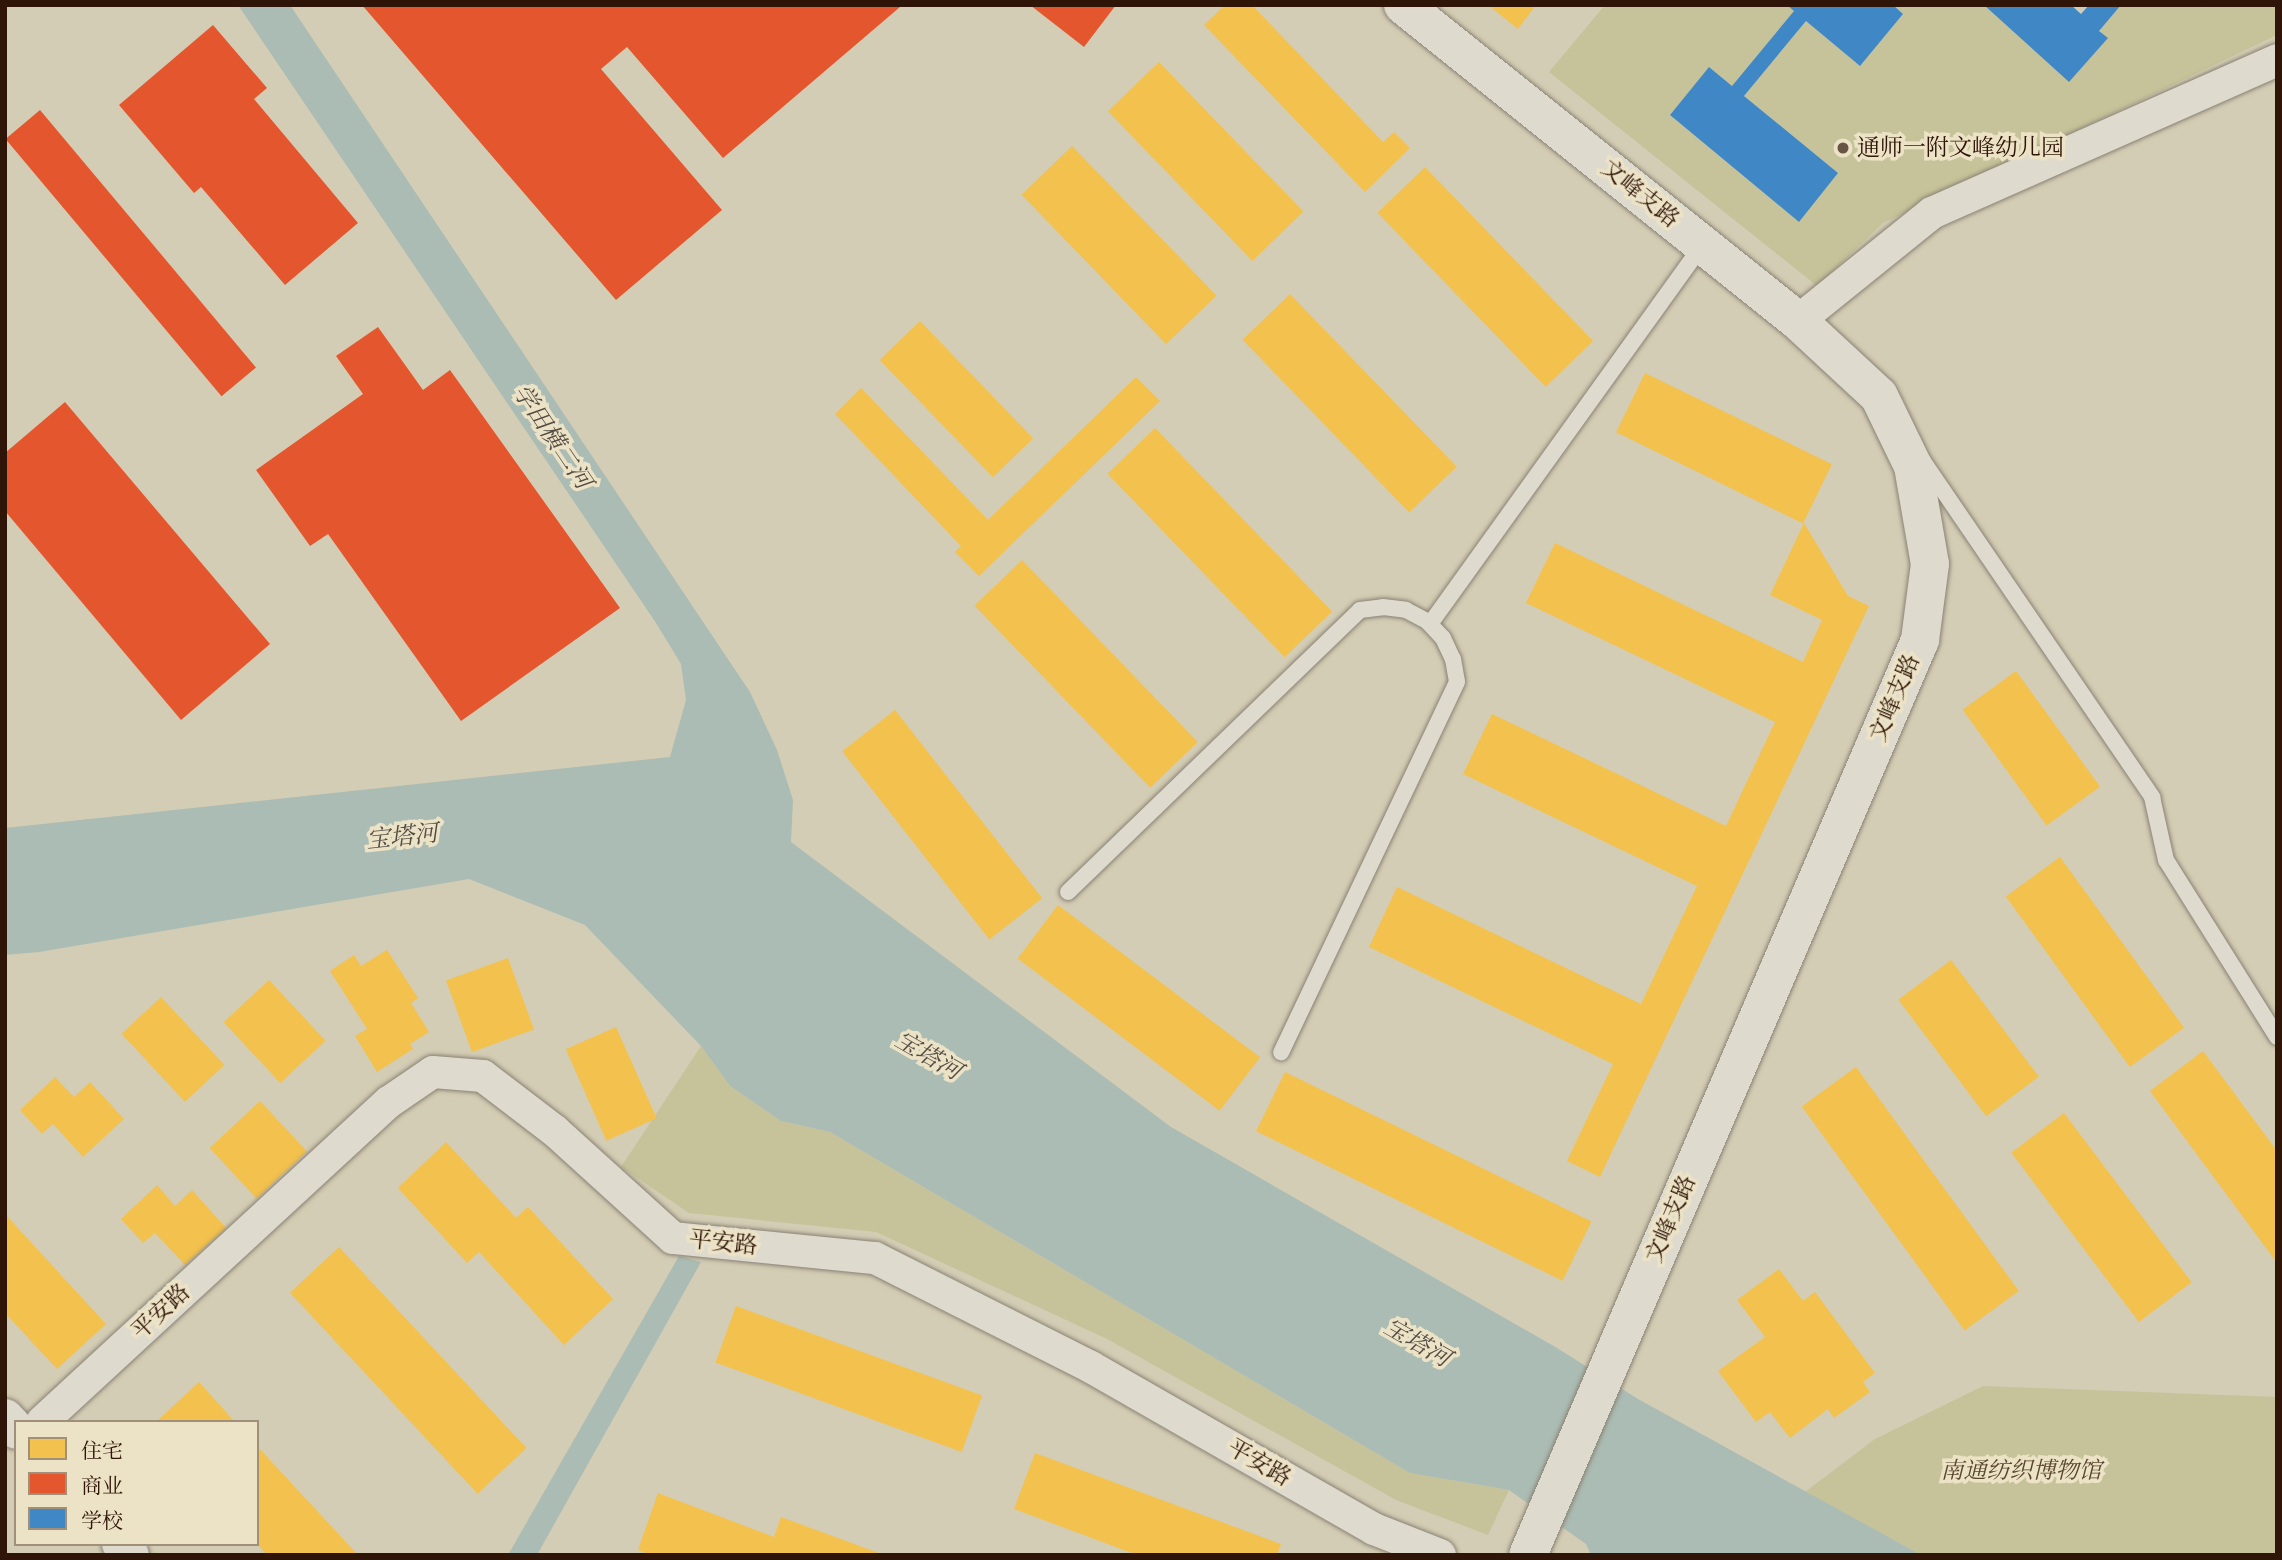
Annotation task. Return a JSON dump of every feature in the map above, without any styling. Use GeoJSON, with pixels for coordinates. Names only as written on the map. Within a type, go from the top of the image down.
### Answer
{"type":"FeatureCollection","features":[{"type":"Feature","properties":{"kind":"street","name":"文峰支路"},"geometry":{"type":"LineString","coordinates":[[1403,5],[1798,321],[1879,396],[1913,466],[1930,564],[1920,640],[1530,1549]]}},
{"type":"Feature","properties":{"kind":"street"},"geometry":{"type":"LineString","coordinates":[[1798,321],[1932,213],[2277,60]]}},
{"type":"Feature","properties":{"kind":"street","name":"平安路"},"geometry":{"type":"LineString","coordinates":[[44,1420],[388,1102],[433,1072],[483,1076],[555,1131],[673,1238],[875,1258],[1091,1367],[1374,1529],[1440,1555]]}},
{"type":"Feature","properties":{"kind":"lane"},"geometry":{"type":"LineString","coordinates":[[1430,624],[1702,244]]}},
{"type":"Feature","properties":{"kind":"lane"},"geometry":{"type":"LineString","coordinates":[[1879,396],[2152,797],[2166,860],[2277,1037]]}},
{"type":"Feature","properties":{"kind":"lane"},"geometry":{"type":"LineString","coordinates":[[1068,892],[1360,610],[1383,607],[1406,610],[1430,624],[1448,649],[1457,682],[1281,1052]]}},
{"type":"Feature","properties":{"kind":"green space","name":"通师一附文峰幼儿园"},"geometry":{"type":"Polygon","coordinates":[[[1605,5],[1787,5],[1794,11],[1732,86],[1709,67],[1670,115],[1799,222],[1838,173],[1744,96],[1806,21],[1860,66],[1903,14],[1893,5],[1984,5],[2069,82],[2107,39],[2099,31],[2121,5],[2202,5],[2205,8],[2208,5],[2277,5],[2277,35],[1883,223],[1817,286],[1549,72],[1605,5]]]}},
{"type":"Feature","properties":{"kind":"green space"},"geometry":{"type":"Polygon","coordinates":[[[701,1046],[730,1086],[781,1121],[830,1132],[1410,1473],[1509,1490],[1488,1535],[1396,1500],[1107,1339],[876,1232],[689,1213],[621,1167],[701,1046]]]}},
{"type":"Feature","properties":{"kind":"green space","name":"南通纺织博物馆"},"geometry":{"type":"Polygon","coordinates":[[[1983,1386],[2277,1397],[2277,1555],[1921,1555],[1805,1492],[1875,1439],[1983,1386]]]}},
{"type":"Feature","properties":{"kind":"water"},"geometry":{"type":"Polygon","coordinates":[[[238,5],[290,5],[750,692],[777,750],[793,800],[791,842],[1171,1127],[1557,1348],[1638,1399],[1921,1555],[1591,1555],[1586,1544],[1509,1490],[1410,1473],[830,1132],[781,1121],[730,1086],[701,1046],[585,925],[469,879],[39,952],[5,955],[5,828],[670,757],[686,700],[681,664],[656,623],[238,5]]]}},
{"type":"Feature","properties":{"kind":"water"},"geometry":{"type":"Polygon","coordinates":[[[679,1256],[701,1262],[537,1555],[508,1555],[679,1256]]]}},
{"type":"Feature","properties":{"kind":"building: 住宅"},"geometry":{"type":"Polygon","coordinates":[[[1225,5],[1252,5],[1383,142],[1394,132],[1410,148],[1365,192],[1204,25],[1225,5]]]}},
{"type":"Feature","properties":{"kind":"building: 住宅"},"geometry":{"type":"Polygon","coordinates":[[[1488,5],[1536,5],[1518,29],[1488,5]]]}},
{"type":"Feature","properties":{"kind":"building: 住宅"},"geometry":{"type":"Polygon","coordinates":[[[1159,62],[1303,212],[1252,261],[1108,111],[1159,62]]]}},
{"type":"Feature","properties":{"kind":"building: 住宅"},"geometry":{"type":"Polygon","coordinates":[[[1072,146],[1216,296],[1166,344],[1022,195],[1072,146]]]}},
{"type":"Feature","properties":{"kind":"building: 住宅"},"geometry":{"type":"Polygon","coordinates":[[[1425,167],[1593,341],[1546,387],[1378,213],[1425,167]]]}},
{"type":"Feature","properties":{"kind":"building: 住宅"},"geometry":{"type":"Polygon","coordinates":[[[1290,294],[1457,467],[1409,512],[1243,340],[1290,294]]]}},
{"type":"Feature","properties":{"kind":"building: 住宅"},"geometry":{"type":"Polygon","coordinates":[[[920,321],[1033,438],[993,477],[880,360],[920,321]]]}},
{"type":"Feature","properties":{"kind":"building: 住宅"},"geometry":{"type":"Polygon","coordinates":[[[1645,373],[1832,464],[1803,524],[1616,432],[1645,373]]]}},
{"type":"Feature","properties":{"kind":"building: 住宅"},"geometry":{"type":"Polygon","coordinates":[[[1136,377],[1160,401],[979,576],[955,552],[961,546],[835,414],[861,388],[988,520],[1136,377]]]}},
{"type":"Feature","properties":{"kind":"building: 住宅"},"geometry":{"type":"Polygon","coordinates":[[[1155,428],[1332,611],[1285,657],[1108,474],[1155,428]]]}},
{"type":"Feature","properties":{"kind":"building: 住宅"},"geometry":{"type":"Polygon","coordinates":[[[1804,523],[1848,596],[1869,606],[1600,1177],[1567,1161],[1613,1064],[1369,947],[1397,887],[1641,1004],[1697,886],[1463,774],[1492,714],[1726,826],[1775,722],[1526,603],[1555,543],[1803,662],[1822,620],[1770,595],[1804,523]]]}},
{"type":"Feature","properties":{"kind":"building: 住宅"},"geometry":{"type":"Polygon","coordinates":[[[1022,560],[1198,742],[1150,788],[975,606],[1022,560]]]}},
{"type":"Feature","properties":{"kind":"building: 住宅"},"geometry":{"type":"Polygon","coordinates":[[[2016,671],[2100,787],[2047,825],[1963,710],[2016,671]]]}},
{"type":"Feature","properties":{"kind":"building: 住宅"},"geometry":{"type":"Polygon","coordinates":[[[895,710],[1042,898],[989,940],[842,751],[895,710]]]}},
{"type":"Feature","properties":{"kind":"building: 住宅"},"geometry":{"type":"Polygon","coordinates":[[[2060,857],[2184,1028],[2130,1067],[2006,896],[2060,857]]]}},
{"type":"Feature","properties":{"kind":"building: 住宅"},"geometry":{"type":"Polygon","coordinates":[[[1058,905],[1260,1057],[1220,1111],[1018,959],[1058,905]]]}},
{"type":"Feature","properties":{"kind":"building: 住宅"},"geometry":{"type":"Polygon","coordinates":[[[387,950],[418,998],[411,1003],[429,1032],[410,1044],[413,1049],[377,1072],[355,1036],[367,1029],[330,971],[354,955],[361,966],[387,950]]]}},
{"type":"Feature","properties":{"kind":"building: 住宅"},"geometry":{"type":"Polygon","coordinates":[[[508,958],[534,1029],[472,1052],[446,981],[508,958]]]}},
{"type":"Feature","properties":{"kind":"building: 住宅"},"geometry":{"type":"Polygon","coordinates":[[[1951,960],[2039,1077],[1986,1116],[1898,1000],[1951,960]]]}},
{"type":"Feature","properties":{"kind":"building: 住宅"},"geometry":{"type":"Polygon","coordinates":[[[269,980],[326,1041],[280,1083],[224,1022],[269,980]]]}},
{"type":"Feature","properties":{"kind":"building: 住宅"},"geometry":{"type":"Polygon","coordinates":[[[161,997],[224,1065],[185,1102],[122,1034],[161,997]]]}},
{"type":"Feature","properties":{"kind":"building: 住宅"},"geometry":{"type":"Polygon","coordinates":[[[616,1027],[657,1118],[606,1141],[566,1049],[616,1027]]]}},
{"type":"Feature","properties":{"kind":"building: 住宅"},"geometry":{"type":"Polygon","coordinates":[[[2203,1051],[2277,1151],[2277,1263],[2150,1091],[2203,1051]]]}},
{"type":"Feature","properties":{"kind":"building: 住宅"},"geometry":{"type":"Polygon","coordinates":[[[1856,1067],[2019,1291],[1965,1330],[1802,1106],[1856,1067]]]}},
{"type":"Feature","properties":{"kind":"building: 住宅"},"geometry":{"type":"Polygon","coordinates":[[[1285,1072],[1591,1221],[1563,1281],[1256,1131],[1285,1072]]]}},
{"type":"Feature","properties":{"kind":"building: 住宅"},"geometry":{"type":"Polygon","coordinates":[[[55,1077],[74,1097],[90,1082],[124,1119],[83,1157],[53,1124],[42,1134],[20,1110],[55,1077]]]}},
{"type":"Feature","properties":{"kind":"building: 住宅"},"geometry":{"type":"Polygon","coordinates":[[[260,1101],[307,1151],[257,1199],[210,1148],[260,1101]]]}},
{"type":"Feature","properties":{"kind":"building: 住宅"},"geometry":{"type":"Polygon","coordinates":[[[2064,1113],[2192,1282],[2139,1322],[2011,1153],[2064,1113]]]}},
{"type":"Feature","properties":{"kind":"building: 住宅"},"geometry":{"type":"Polygon","coordinates":[[[446,1142],[516,1218],[528,1207],[613,1299],[564,1345],[479,1252],[467,1263],[398,1188],[446,1142]]]}},
{"type":"Feature","properties":{"kind":"building: 住宅"},"geometry":{"type":"Polygon","coordinates":[[[157,1185],[175,1206],[192,1190],[226,1228],[185,1265],[155,1233],[143,1243],[121,1219],[157,1185]]]}},
{"type":"Feature","properties":{"kind":"building: 住宅"},"geometry":{"type":"Polygon","coordinates":[[[5,1214],[106,1324],[57,1369],[5,1313],[5,1214]]]}},
{"type":"Feature","properties":{"kind":"building: 住宅"},"geometry":{"type":"Polygon","coordinates":[[[339,1247],[527,1448],[478,1494],[290,1293],[339,1247]]]}},
{"type":"Feature","properties":{"kind":"building: 住宅"},"geometry":{"type":"Polygon","coordinates":[[[1779,1269],[1803,1301],[1815,1292],[1875,1373],[1863,1382],[1870,1392],[1834,1418],[1828,1409],[1790,1438],[1770,1412],[1756,1422],[1718,1371],[1765,1337],[1737,1300],[1779,1269]]]}},
{"type":"Feature","properties":{"kind":"building: 住宅"},"geometry":{"type":"Polygon","coordinates":[[[736,1306],[982,1396],[962,1452],[715,1362],[736,1306]]]}},
{"type":"Feature","properties":{"kind":"building: 住宅"},"geometry":{"type":"Polygon","coordinates":[[[199,1382],[233,1420],[158,1420],[199,1382]]]}},
{"type":"Feature","properties":{"kind":"building: 住宅"},"geometry":{"type":"Polygon","coordinates":[[[259,1448],[358,1555],[267,1555],[259,1546],[259,1448]]]}},
{"type":"Feature","properties":{"kind":"building: 住宅"},"geometry":{"type":"Polygon","coordinates":[[[1035,1453],[1281,1544],[1277,1555],[1137,1555],[1014,1509],[1035,1453]]]}},
{"type":"Feature","properties":{"kind":"building: 住宅"},"geometry":{"type":"Polygon","coordinates":[[[658,1493],[774,1537],[781,1517],[884,1555],[651,1555],[638,1550],[658,1493]]]}},
{"type":"Feature","properties":{"kind":"building: 商业"},"geometry":{"type":"Polygon","coordinates":[[[362,5],[900,7],[723,158],[627,47],[601,69],[722,210],[616,300],[362,5]]]}},
{"type":"Feature","properties":{"kind":"building: 商业"},"geometry":{"type":"Polygon","coordinates":[[[1030,5],[1116,5],[1084,47],[1030,5]]]}},
{"type":"Feature","properties":{"kind":"building: 商业"},"geometry":{"type":"Polygon","coordinates":[[[213,25],[267,88],[254,99],[358,223],[285,285],[201,187],[194,193],[119,105],[213,25]]]}},
{"type":"Feature","properties":{"kind":"building: 商业"},"geometry":{"type":"Polygon","coordinates":[[[40,110],[256,367],[222,396],[6,139],[40,110]]]}},
{"type":"Feature","properties":{"kind":"building: 商业"},"geometry":{"type":"Polygon","coordinates":[[[378,327],[423,390],[450,370],[620,608],[461,721],[328,534],[310,546],[256,470],[363,394],[336,356],[378,327]]]}},
{"type":"Feature","properties":{"kind":"building: 商业"},"geometry":{"type":"Polygon","coordinates":[[[65,402],[270,644],[181,720],[5,511],[5,453],[65,402]]]}},
{"type":"Feature","properties":{"kind":"building: 学校"},"geometry":{"type":"Polygon","coordinates":[[[1787,5],[1893,5],[1903,14],[1860,66],[1806,21],[1744,96],[1838,173],[1799,222],[1670,115],[1709,67],[1732,86],[1794,11],[1787,5]]]}},
{"type":"Feature","properties":{"kind":"building: 学校"},"geometry":{"type":"Polygon","coordinates":[[[1984,5],[2071,5],[2081,14],[2089,5],[2121,5],[2099,31],[2108,38],[2069,82],[1984,5]]]}},
{"type":"Feature","properties":{"kind":"place","name":"通师一附文峰幼儿园"},"geometry":{"type":"Point","coordinates":[1843,148]}},
{"type":"Feature","properties":{"kind":"water label","name":"学田横二河"},"geometry":{"type":"Point","coordinates":[552,437]}},
{"type":"Feature","properties":{"kind":"water label","name":"宝塔河"},"geometry":{"type":"Point","coordinates":[402,837]}},
{"type":"Feature","properties":{"kind":"water label","name":"宝塔河"},"geometry":{"type":"Point","coordinates":[928,1056]}},
{"type":"Feature","properties":{"kind":"water label","name":"宝塔河"},"geometry":{"type":"Point","coordinates":[1417,1343]}}]}
